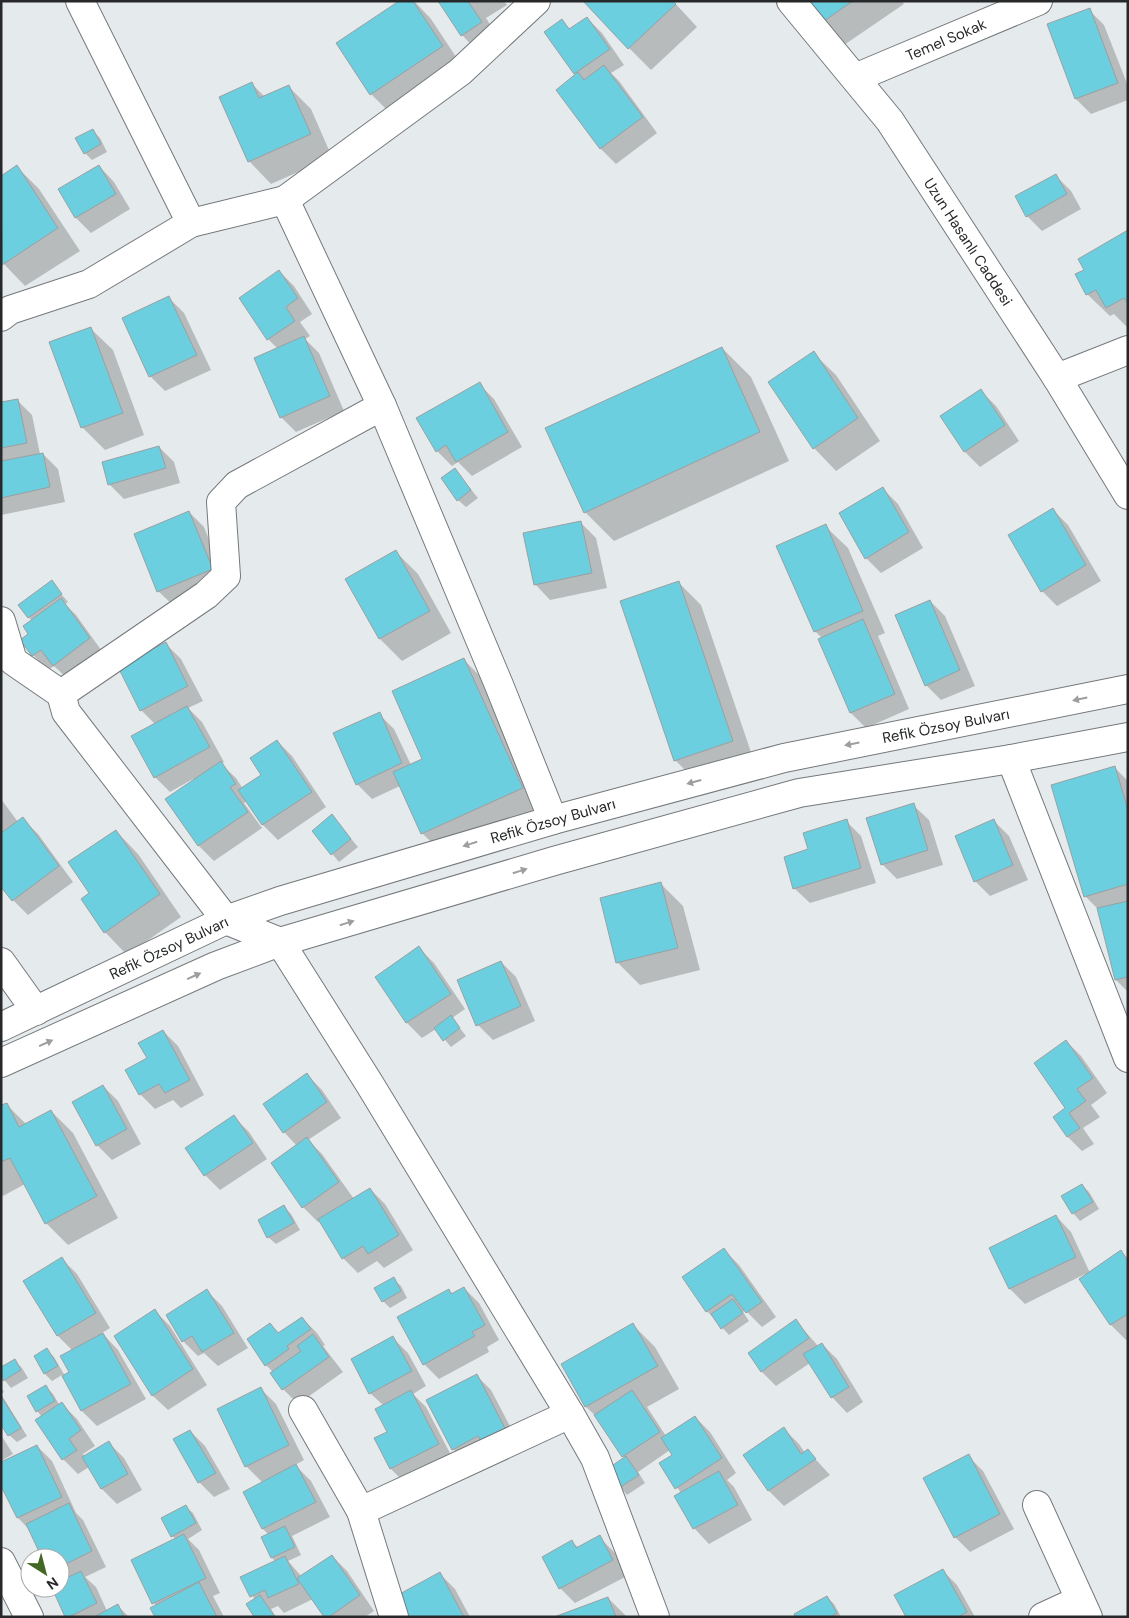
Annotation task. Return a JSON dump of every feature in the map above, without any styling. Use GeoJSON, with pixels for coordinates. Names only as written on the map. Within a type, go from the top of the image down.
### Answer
{"type":"FeatureCollection","features":[{"type":"Feature","properties":{"kind":"street"},"geometry":{"type":"LineString","coordinates":[[80,1],[191,223]]}},
{"type":"Feature","properties":{"kind":"street"},"geometry":{"type":"LineString","coordinates":[[4,307],[89,284],[191,223],[285,200],[460,72],[536,1]]}},
{"type":"Feature","properties":{"kind":"street","name":"Uzun Hasanlı Caddesi"},"geometry":{"type":"LineString","coordinates":[[791,1],[890,121],[1057,378],[1128,495]]}},
{"type":"Feature","properties":{"kind":"street","name":"Temel Sokak"},"geometry":{"type":"LineString","coordinates":[[855,78],[1038,1]]}},
{"type":"Feature","properties":{"kind":"street"},"geometry":{"type":"LineString","coordinates":[[285,200],[382,406],[554,820]]}},
{"type":"Feature","properties":{"kind":"street"},"geometry":{"type":"LineString","coordinates":[[1057,378],[1128,350]]}},
{"type":"Feature","properties":{"kind":"street"},"geometry":{"type":"LineString","coordinates":[[61,694],[206,594],[226,576],[221,502],[237,484],[382,406]]}},
{"type":"Feature","properties":{"kind":"street"},"geometry":{"type":"LineString","coordinates":[[1,621],[7,664],[61,694],[66,712],[226,920],[280,942],[374,1092],[595,1458],[655,1617]]}},
{"type":"Feature","properties":{"kind":"street","name":"Refik Özsoy Bulvarı"},"geometry":{"type":"LineString","coordinates":[[1,1026],[226,920],[290,898],[554,820],[784,758],[1128,689]]}},
{"type":"Feature","properties":{"kind":"street"},"geometry":{"type":"LineString","coordinates":[[1,1063],[216,966],[280,942],[554,861],[799,794],[1011,759],[1128,736]]}},
{"type":"Feature","properties":{"kind":"street"},"geometry":{"type":"LineString","coordinates":[[1011,759],[1128,1058]]}},
{"type":"Feature","properties":{"kind":"street"},"geometry":{"type":"LineString","coordinates":[[1,962],[36,1011]]}},
{"type":"Feature","properties":{"kind":"street"},"geometry":{"type":"LineString","coordinates":[[303,1410],[360,1511],[394,1617]]}},
{"type":"Feature","properties":{"kind":"street"},"geometry":{"type":"LineString","coordinates":[[360,1511],[570,1414]]}},
{"type":"Feature","properties":{"kind":"street"},"geometry":{"type":"LineString","coordinates":[[1037,1505],[1084,1608],[1043,1617]]}},
{"type":"Feature","properties":{"kind":"street"},"geometry":{"type":"LineString","coordinates":[[1,1562],[29,1617]]}},
{"type":"Feature","properties":{"kind":"building"},"geometry":{"type":"Polygon","coordinates":[[[399,1],[413,1],[443,46],[370,95],[336,43],[399,1]]]}},
{"type":"Feature","properties":{"kind":"building"},"geometry":{"type":"Polygon","coordinates":[[[438,1],[468,1],[482,22],[461,36],[438,1]]]}},
{"type":"Feature","properties":{"kind":"building"},"geometry":{"type":"Polygon","coordinates":[[[583,1],[673,1],[676,4],[628,49],[583,1]]]}},
{"type":"Feature","properties":{"kind":"building"},"geometry":{"type":"Polygon","coordinates":[[[806,1],[853,1],[821,23],[806,1]]]}},
{"type":"Feature","properties":{"kind":"building"},"geometry":{"type":"Polygon","coordinates":[[[1090,8],[1118,83],[1075,99],[1047,24],[1090,8]]]}},
{"type":"Feature","properties":{"kind":"building"},"geometry":{"type":"Polygon","coordinates":[[[587,17],[610,49],[574,74],[544,32],[562,19],[569,29],[587,17]]]}},
{"type":"Feature","properties":{"kind":"building"},"geometry":{"type":"Polygon","coordinates":[[[604,65],[643,117],[600,149],[556,90],[578,72],[584,80],[604,65]]]}},
{"type":"Feature","properties":{"kind":"building"},"geometry":{"type":"Polygon","coordinates":[[[252,82],[259,98],[289,85],[311,134],[248,162],[219,97],[252,82]]]}},
{"type":"Feature","properties":{"kind":"building"},"geometry":{"type":"Polygon","coordinates":[[[93,129],[101,144],[84,154],[75,138],[93,129]]]}},
{"type":"Feature","properties":{"kind":"building"},"geometry":{"type":"Polygon","coordinates":[[[17,165],[58,228],[2,265],[1,176],[17,165]]]}},
{"type":"Feature","properties":{"kind":"building"},"geometry":{"type":"Polygon","coordinates":[[[99,165],[116,194],[75,218],[58,189],[99,165]]]}},
{"type":"Feature","properties":{"kind":"building"},"geometry":{"type":"Polygon","coordinates":[[[1056,174],[1067,194],[1026,217],[1015,196],[1056,174]]]}},
{"type":"Feature","properties":{"kind":"building"},"geometry":{"type":"Polygon","coordinates":[[[1128,230],[1128,304],[1124,298],[1106,308],[1096,290],[1086,295],[1075,274],[1084,270],[1078,259],[1128,230]]]}},
{"type":"Feature","properties":{"kind":"building"},"geometry":{"type":"Polygon","coordinates":[[[279,270],[298,298],[286,307],[295,321],[267,340],[239,298],[279,270]]]}},
{"type":"Feature","properties":{"kind":"building"},"geometry":{"type":"Polygon","coordinates":[[[169,296],[197,355],[149,377],[122,318],[169,296]]]}},
{"type":"Feature","properties":{"kind":"building"},"geometry":{"type":"Polygon","coordinates":[[[91,327],[123,413],[81,428],[49,342],[91,327]]]}},
{"type":"Feature","properties":{"kind":"building"},"geometry":{"type":"Polygon","coordinates":[[[304,336],[330,396],[280,418],[254,358],[304,336]]]}},
{"type":"Feature","properties":{"kind":"building"},"geometry":{"type":"Polygon","coordinates":[[[722,347],[760,432],[584,513],[545,428],[722,347]]]}},
{"type":"Feature","properties":{"kind":"building"},"geometry":{"type":"Polygon","coordinates":[[[814,351],[858,418],[813,449],[768,382],[814,351]]]}},
{"type":"Feature","properties":{"kind":"building"},"geometry":{"type":"Polygon","coordinates":[[[480,382],[508,432],[456,462],[446,445],[436,452],[416,418],[480,382]]]}},
{"type":"Feature","properties":{"kind":"building"},"geometry":{"type":"Polygon","coordinates":[[[981,389],[1005,425],[964,452],[940,416],[981,389]]]}},
{"type":"Feature","properties":{"kind":"building"},"geometry":{"type":"Polygon","coordinates":[[[18,399],[27,443],[1,448],[1,402],[18,399]]]}},
{"type":"Feature","properties":{"kind":"building"},"geometry":{"type":"Polygon","coordinates":[[[159,446],[166,468],[108,485],[102,462],[159,446]]]}},
{"type":"Feature","properties":{"kind":"building"},"geometry":{"type":"Polygon","coordinates":[[[43,453],[50,487],[1,498],[1,461],[43,453]]]}},
{"type":"Feature","properties":{"kind":"building"},"geometry":{"type":"Polygon","coordinates":[[[455,468],[471,490],[457,501],[441,478],[455,468]]]}},
{"type":"Feature","properties":{"kind":"building"},"geometry":{"type":"Polygon","coordinates":[[[883,487],[909,532],[865,559],[839,513],[883,487]]]}},
{"type":"Feature","properties":{"kind":"building"},"geometry":{"type":"Polygon","coordinates":[[[1053,508],[1086,565],[1041,592],[1008,535],[1053,508]]]}},
{"type":"Feature","properties":{"kind":"building"},"geometry":{"type":"Polygon","coordinates":[[[189,511],[213,569],[157,592],[134,534],[189,511]]]}},
{"type":"Feature","properties":{"kind":"building"},"geometry":{"type":"Polygon","coordinates":[[[581,521],[592,573],[534,585],[523,533],[581,521]]]}},
{"type":"Feature","properties":{"kind":"building"},"geometry":{"type":"Polygon","coordinates":[[[826,524],[863,611],[814,632],[776,546],[826,524]]]}},
{"type":"Feature","properties":{"kind":"building"},"geometry":{"type":"Polygon","coordinates":[[[396,550],[430,611],[379,639],[345,579],[396,550]]]}},
{"type":"Feature","properties":{"kind":"building"},"geometry":{"type":"Polygon","coordinates":[[[52,580],[62,594],[28,618],[18,605],[52,580]]]}},
{"type":"Feature","properties":{"kind":"building"},"geometry":{"type":"Polygon","coordinates":[[[679,581],[733,741],[674,761],[620,601],[679,581]]]}},
{"type":"Feature","properties":{"kind":"building"},"geometry":{"type":"Polygon","coordinates":[[[61,598],[90,638],[53,666],[41,650],[32,656],[20,640],[28,634],[23,626],[61,598]]]}},
{"type":"Feature","properties":{"kind":"building"},"geometry":{"type":"Polygon","coordinates":[[[930,600],[960,670],[925,686],[895,615],[930,600]]]}},
{"type":"Feature","properties":{"kind":"building"},"geometry":{"type":"Polygon","coordinates":[[[863,619],[895,694],[850,713],[818,639],[863,619]]]}},
{"type":"Feature","properties":{"kind":"building"},"geometry":{"type":"Polygon","coordinates":[[[166,642],[188,686],[140,711],[118,667],[166,642]]]}},
{"type":"Feature","properties":{"kind":"building"},"geometry":{"type":"Polygon","coordinates":[[[464,658],[523,788],[421,834],[393,772],[422,759],[392,691],[464,658]]]}},
{"type":"Feature","properties":{"kind":"building"},"geometry":{"type":"Polygon","coordinates":[[[187,706],[210,747],[154,778],[131,736],[187,706]]]}},
{"type":"Feature","properties":{"kind":"building"},"geometry":{"type":"Polygon","coordinates":[[[380,712],[402,763],[356,785],[333,733],[380,712]]]}},
{"type":"Feature","properties":{"kind":"building"},"geometry":{"type":"Polygon","coordinates":[[[277,740],[312,792],[262,825],[238,790],[261,775],[250,758],[277,740]]]}},
{"type":"Feature","properties":{"kind":"building"},"geometry":{"type":"Polygon","coordinates":[[[221,761],[236,784],[230,787],[248,812],[198,846],[165,799],[221,761]]]}},
{"type":"Feature","properties":{"kind":"building"},"geometry":{"type":"Polygon","coordinates":[[[1115,766],[1128,810],[1128,884],[1084,897],[1051,785],[1115,766]]]}},
{"type":"Feature","properties":{"kind":"building"},"geometry":{"type":"Polygon","coordinates":[[[914,803],[928,850],[881,865],[866,818],[914,803]]]}},
{"type":"Feature","properties":{"kind":"building"},"geometry":{"type":"Polygon","coordinates":[[[332,814],[351,839],[331,855],[312,831],[332,814]]]}},
{"type":"Feature","properties":{"kind":"building"},"geometry":{"type":"Polygon","coordinates":[[[23,817],[59,866],[12,901],[1,887],[1,833],[23,817]]]}},
{"type":"Feature","properties":{"kind":"building"},"geometry":{"type":"Polygon","coordinates":[[[847,819],[861,868],[793,889],[784,857],[808,849],[803,833],[847,819]]]}},
{"type":"Feature","properties":{"kind":"building"},"geometry":{"type":"Polygon","coordinates":[[[994,819],[1013,865],[974,882],[955,836],[994,819]]]}},
{"type":"Feature","properties":{"kind":"building"},"geometry":{"type":"Polygon","coordinates":[[[116,830],[160,894],[104,933],[81,899],[89,893],[68,862],[116,830]]]}},
{"type":"Feature","properties":{"kind":"building"},"geometry":{"type":"Polygon","coordinates":[[[661,882],[678,948],[616,963],[600,898],[661,882]]]}},
{"type":"Feature","properties":{"kind":"building"},"geometry":{"type":"Polygon","coordinates":[[[1128,901],[1128,977],[1115,980],[1097,908],[1128,901]]]}},
{"type":"Feature","properties":{"kind":"building"},"geometry":{"type":"Polygon","coordinates":[[[419,946],[451,994],[406,1023],[375,977],[419,946]]]}},
{"type":"Feature","properties":{"kind":"building"},"geometry":{"type":"Polygon","coordinates":[[[501,961],[521,1006],[476,1026],[457,980],[501,961]]]}},
{"type":"Feature","properties":{"kind":"building"},"geometry":{"type":"Polygon","coordinates":[[[451,1015],[460,1028],[443,1041],[434,1028],[451,1015]]]}},
{"type":"Feature","properties":{"kind":"building"},"geometry":{"type":"Polygon","coordinates":[[[163,1030],[190,1080],[165,1093],[159,1084],[139,1095],[125,1070],[147,1058],[138,1043],[163,1030]]]}},
{"type":"Feature","properties":{"kind":"building"},"geometry":{"type":"Polygon","coordinates":[[[1066,1040],[1093,1078],[1077,1089],[1086,1101],[1069,1113],[1080,1128],[1067,1137],[1053,1117],[1065,1108],[1034,1063],[1066,1040]]]}},
{"type":"Feature","properties":{"kind":"building"},"geometry":{"type":"Polygon","coordinates":[[[307,1073],[327,1102],[283,1133],[263,1104],[307,1073]]]}},
{"type":"Feature","properties":{"kind":"building"},"geometry":{"type":"Polygon","coordinates":[[[103,1085],[127,1129],[96,1146],[72,1102],[103,1085]]]}},
{"type":"Feature","properties":{"kind":"building"},"geometry":{"type":"Polygon","coordinates":[[[7,1103],[19,1127],[51,1110],[97,1196],[45,1224],[10,1158],[1,1162],[1,1105],[7,1103]]]}},
{"type":"Feature","properties":{"kind":"building"},"geometry":{"type":"Polygon","coordinates":[[[234,1115],[253,1143],[204,1176],[185,1148],[234,1115]]]}},
{"type":"Feature","properties":{"kind":"building"},"geometry":{"type":"Polygon","coordinates":[[[307,1137],[339,1182],[302,1208],[271,1163],[307,1137]]]}},
{"type":"Feature","properties":{"kind":"building"},"geometry":{"type":"Polygon","coordinates":[[[1082,1184],[1093,1202],[1072,1214],[1061,1196],[1082,1184]]]}},
{"type":"Feature","properties":{"kind":"building"},"geometry":{"type":"Polygon","coordinates":[[[370,1188],[399,1235],[368,1254],[363,1246],[342,1259],[318,1219],[370,1188]]]}},
{"type":"Feature","properties":{"kind":"building"},"geometry":{"type":"Polygon","coordinates":[[[284,1205],[294,1223],[267,1238],[258,1220],[284,1205]]]}},
{"type":"Feature","properties":{"kind":"building"},"geometry":{"type":"Polygon","coordinates":[[[1056,1215],[1076,1257],[1009,1289],[989,1248],[1056,1215]]]}},
{"type":"Feature","properties":{"kind":"building"},"geometry":{"type":"Polygon","coordinates":[[[724,1248],[762,1302],[746,1313],[732,1294],[706,1312],[682,1277],[724,1248]]]}},
{"type":"Feature","properties":{"kind":"building"},"geometry":{"type":"Polygon","coordinates":[[[1121,1250],[1128,1261],[1128,1314],[1110,1325],[1079,1279],[1121,1250]]]}},
{"type":"Feature","properties":{"kind":"building"},"geometry":{"type":"Polygon","coordinates":[[[62,1257],[96,1313],[57,1336],[23,1281],[62,1257]]]}},
{"type":"Feature","properties":{"kind":"building"},"geometry":{"type":"Polygon","coordinates":[[[394,1277],[401,1291],[382,1302],[374,1288],[394,1277]]]}},
{"type":"Feature","properties":{"kind":"building"},"geometry":{"type":"Polygon","coordinates":[[[464,1287],[485,1325],[472,1332],[475,1336],[423,1365],[397,1317],[449,1289],[451,1294],[464,1287]]]}},
{"type":"Feature","properties":{"kind":"building"},"geometry":{"type":"Polygon","coordinates":[[[207,1289],[234,1333],[202,1352],[192,1336],[182,1342],[166,1315],[207,1289]]]}},
{"type":"Feature","properties":{"kind":"building"},"geometry":{"type":"Polygon","coordinates":[[[733,1299],[743,1313],[721,1329],[711,1314],[733,1299]]]}},
{"type":"Feature","properties":{"kind":"building"},"geometry":{"type":"Polygon","coordinates":[[[155,1309],[193,1369],[152,1396],[114,1336],[155,1309]]]}},
{"type":"Feature","properties":{"kind":"building"},"geometry":{"type":"Polygon","coordinates":[[[302,1317],[311,1329],[287,1346],[289,1349],[265,1366],[247,1339],[270,1323],[278,1333],[302,1317]]]}},
{"type":"Feature","properties":{"kind":"building"},"geometry":{"type":"Polygon","coordinates":[[[796,1319],[809,1338],[761,1372],[748,1353],[796,1319]]]}},
{"type":"Feature","properties":{"kind":"building"},"geometry":{"type":"Polygon","coordinates":[[[633,1323],[658,1366],[585,1407],[561,1364],[633,1323]]]}},
{"type":"Feature","properties":{"kind":"building"},"geometry":{"type":"Polygon","coordinates":[[[103,1333],[131,1384],[81,1411],[62,1376],[69,1372],[60,1356],[103,1333]]]}},
{"type":"Feature","properties":{"kind":"building"},"geometry":{"type":"Polygon","coordinates":[[[313,1334],[329,1357],[282,1390],[270,1373],[301,1351],[297,1346],[313,1334]]]}},
{"type":"Feature","properties":{"kind":"building"},"geometry":{"type":"Polygon","coordinates":[[[393,1336],[412,1371],[369,1394],[351,1359],[393,1336]]]}},
{"type":"Feature","properties":{"kind":"building"},"geometry":{"type":"Polygon","coordinates":[[[822,1343],[849,1387],[831,1398],[803,1354],[822,1343]]]}},
{"type":"Feature","properties":{"kind":"building"},"geometry":{"type":"Polygon","coordinates":[[[47,1348],[58,1366],[44,1374],[34,1356],[47,1348]]]}},
{"type":"Feature","properties":{"kind":"building"},"geometry":{"type":"Polygon","coordinates":[[[15,1359],[21,1370],[3,1381],[1,1367],[15,1359]]]}},
{"type":"Feature","properties":{"kind":"building"},"geometry":{"type":"Polygon","coordinates":[[[477,1374],[508,1434],[484,1446],[478,1436],[452,1450],[426,1400],[477,1374]]]}},
{"type":"Feature","properties":{"kind":"building"},"geometry":{"type":"Polygon","coordinates":[[[46,1385],[55,1401],[36,1412],[27,1396],[46,1385]]]}},
{"type":"Feature","properties":{"kind":"building"},"geometry":{"type":"Polygon","coordinates":[[[261,1387],[289,1445],[245,1467],[217,1409],[261,1387]]]}},
{"type":"Feature","properties":{"kind":"building"},"geometry":{"type":"Polygon","coordinates":[[[411,1390],[439,1444],[390,1469],[374,1438],[387,1432],[375,1409],[411,1390]]]}},
{"type":"Feature","properties":{"kind":"building"},"geometry":{"type":"Polygon","coordinates":[[[632,1390],[660,1432],[622,1457],[594,1415],[632,1390]]]}},
{"type":"Feature","properties":{"kind":"building"},"geometry":{"type":"Polygon","coordinates":[[[1,1396],[21,1428],[8,1436],[1,1425],[1,1396]]]}},
{"type":"Feature","properties":{"kind":"building"},"geometry":{"type":"Polygon","coordinates":[[[62,1402],[81,1430],[69,1439],[77,1450],[62,1460],[35,1420],[62,1402]]]}},
{"type":"Feature","properties":{"kind":"building"},"geometry":{"type":"Polygon","coordinates":[[[695,1416],[722,1458],[675,1489],[659,1463],[672,1455],[661,1438],[695,1416]]]}},
{"type":"Feature","properties":{"kind":"building"},"geometry":{"type":"Polygon","coordinates":[[[784,1427],[801,1454],[808,1449],[816,1459],[768,1491],[743,1455],[784,1427]]]}},
{"type":"Feature","properties":{"kind":"building"},"geometry":{"type":"Polygon","coordinates":[[[190,1430],[216,1473],[198,1483],[173,1439],[190,1430]]]}},
{"type":"Feature","properties":{"kind":"building"},"geometry":{"type":"Polygon","coordinates":[[[109,1441],[128,1474],[101,1489],[82,1457],[109,1441]]]}},
{"type":"Feature","properties":{"kind":"building"},"geometry":{"type":"Polygon","coordinates":[[[37,1445],[62,1497],[17,1518],[1,1486],[1,1462],[37,1445]]]}},
{"type":"Feature","properties":{"kind":"building"},"geometry":{"type":"Polygon","coordinates":[[[969,1454],[1000,1514],[954,1538],[923,1478],[969,1454]]]}},
{"type":"Feature","properties":{"kind":"building"},"geometry":{"type":"Polygon","coordinates":[[[626,1456],[639,1475],[619,1488],[606,1470],[626,1456]]]}},
{"type":"Feature","properties":{"kind":"building"},"geometry":{"type":"Polygon","coordinates":[[[296,1464],[316,1502],[262,1529],[243,1492],[296,1464]]]}},
{"type":"Feature","properties":{"kind":"building"},"geometry":{"type":"Polygon","coordinates":[[[719,1471],[738,1505],[693,1529],[674,1496],[719,1471]]]}},
{"type":"Feature","properties":{"kind":"building"},"geometry":{"type":"Polygon","coordinates":[[[69,1503],[92,1551],[70,1562],[70,1548],[37,1548],[26,1524],[69,1503]]]}},
{"type":"Feature","properties":{"kind":"building"},"geometry":{"type":"Polygon","coordinates":[[[186,1505],[196,1523],[171,1537],[161,1518],[186,1505]]]}},
{"type":"Feature","properties":{"kind":"building"},"geometry":{"type":"Polygon","coordinates":[[[285,1526],[295,1547],[271,1558],[261,1537],[285,1526]]]}},
{"type":"Feature","properties":{"kind":"building"},"geometry":{"type":"Polygon","coordinates":[[[184,1534],[206,1578],[152,1604],[131,1560],[184,1534]]]}},
{"type":"Feature","properties":{"kind":"building"},"geometry":{"type":"Polygon","coordinates":[[[600,1535],[613,1560],[559,1589],[542,1557],[572,1540],[576,1548],[600,1535]]]}},
{"type":"Feature","properties":{"kind":"building"},"geometry":{"type":"Polygon","coordinates":[[[332,1555],[360,1595],[329,1617],[324,1617],[297,1578],[332,1555]]]}},
{"type":"Feature","properties":{"kind":"building"},"geometry":{"type":"Polygon","coordinates":[[[285,1556],[299,1584],[268,1598],[265,1590],[250,1597],[240,1577],[285,1556]]]}},
{"type":"Feature","properties":{"kind":"building"},"geometry":{"type":"Polygon","coordinates":[[[943,1569],[967,1612],[958,1617],[906,1617],[894,1595],[943,1569]]]}},
{"type":"Feature","properties":{"kind":"building"},"geometry":{"type":"Polygon","coordinates":[[[81,1571],[97,1603],[69,1617],[65,1617],[56,1598],[70,1598],[70,1576],[81,1571]]]}},
{"type":"Feature","properties":{"kind":"building"},"geometry":{"type":"Polygon","coordinates":[[[440,1572],[464,1617],[407,1617],[396,1596],[440,1572]]]}},
{"type":"Feature","properties":{"kind":"building"},"geometry":{"type":"Polygon","coordinates":[[[199,1582],[217,1617],[155,1617],[150,1608],[199,1582]]]}},
{"type":"Feature","properties":{"kind":"building"},"geometry":{"type":"Polygon","coordinates":[[[260,1595],[275,1617],[254,1617],[246,1604],[260,1595]]]}},
{"type":"Feature","properties":{"kind":"building"},"geometry":{"type":"Polygon","coordinates":[[[827,1596],[837,1613],[830,1617],[795,1617],[794,1614],[827,1596]]]}},
{"type":"Feature","properties":{"kind":"building"},"geometry":{"type":"Polygon","coordinates":[[[608,1597],[616,1617],[554,1617],[608,1597]]]}},
{"type":"Feature","properties":{"kind":"building"},"geometry":{"type":"Polygon","coordinates":[[[118,1604],[124,1617],[94,1617],[118,1604]]]}}]}
